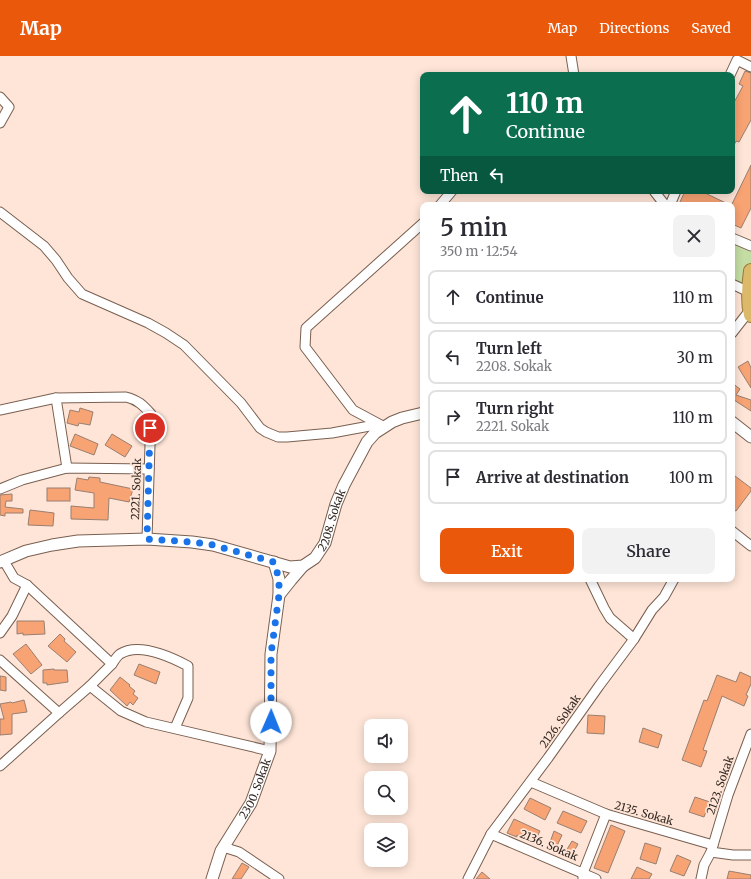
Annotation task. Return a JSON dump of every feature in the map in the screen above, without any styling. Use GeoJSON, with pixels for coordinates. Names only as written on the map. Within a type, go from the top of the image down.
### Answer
{"type":"FeatureCollection","features":[{"type":"Feature","properties":{"kind":"highway"},"geometry":{"type":"LineString","coordinates":[[750,313],[751,271]]}},
{"type":"Feature","properties":{"kind":"street"},"geometry":{"type":"LineString","coordinates":[[571,56],[574,72]]}},
{"type":"Feature","properties":{"kind":"street"},"geometry":{"type":"LineString","coordinates":[[731,72],[737,60],[751,66]]}},
{"type":"Feature","properties":{"kind":"street"},"geometry":{"type":"LineString","coordinates":[[0,97],[9,107],[0,123]]}},
{"type":"Feature","properties":{"kind":"street"},"geometry":{"type":"LineString","coordinates":[[443,202],[449,194]]}},
{"type":"Feature","properties":{"kind":"street"},"geometry":{"type":"LineString","coordinates":[[657,194],[663,202]]}},
{"type":"Feature","properties":{"kind":"street"},"geometry":{"type":"LineString","coordinates":[[0,212],[44,246],[82,294],[148,323],[184,345],[242,403],[260,428],[266,432],[278,438],[332,433],[375,425],[384,426]]}},
{"type":"Feature","properties":{"kind":"street"},"geometry":{"type":"LineString","coordinates":[[384,426],[353,410],[305,347],[306,328],[420,226]]}},
{"type":"Feature","properties":{"kind":"street"},"geometry":{"type":"LineString","coordinates":[[735,239],[751,246]]}},
{"type":"Feature","properties":{"kind":"street"},"geometry":{"type":"LineString","coordinates":[[735,285],[750,292]]}},
{"type":"Feature","properties":{"kind":"street"},"geometry":{"type":"LineString","coordinates":[[735,330],[750,313]]}},
{"type":"Feature","properties":{"kind":"street","name":"2221. Sokak"},"geometry":{"type":"LineString","coordinates":[[56,398],[126,397],[135,399],[151,414],[147,539]]}},
{"type":"Feature","properties":{"kind":"street"},"geometry":{"type":"LineString","coordinates":[[0,410],[56,398],[67,468]]}},
{"type":"Feature","properties":{"kind":"street","name":"2208. Sokak"},"geometry":{"type":"LineString","coordinates":[[279,595],[303,566],[316,558],[325,543],[336,504],[344,485],[367,442],[384,426],[402,418],[420,414]]}},
{"type":"Feature","properties":{"kind":"street"},"geometry":{"type":"LineString","coordinates":[[735,424],[751,437]]}},
{"type":"Feature","properties":{"kind":"street"},"geometry":{"type":"LineString","coordinates":[[0,489],[22,480],[67,468],[149,468]]}},
{"type":"Feature","properties":{"kind":"street"},"geometry":{"type":"LineString","coordinates":[[735,533],[751,546]]}},
{"type":"Feature","properties":{"kind":"street"},"geometry":{"type":"LineString","coordinates":[[112,664],[27,585],[14,578],[2,562],[26,552],[52,545],[78,541],[147,539],[213,545],[282,565],[303,566]]}},
{"type":"Feature","properties":{"kind":"street"},"geometry":{"type":"LineString","coordinates":[[282,565],[291,580]]}},
{"type":"Feature","properties":{"kind":"street","name":"2300. Sokak"},"geometry":{"type":"LineString","coordinates":[[212,879],[220,851],[251,803],[270,751],[271,654],[279,595],[279,579],[282,565]]}},
{"type":"Feature","properties":{"kind":"street"},"geometry":{"type":"LineString","coordinates":[[591,582],[610,618],[634,639]]}},
{"type":"Feature","properties":{"kind":"street","name":"2126. Sokak"},"geometry":{"type":"LineString","coordinates":[[468,879],[491,834],[531,782],[634,639],[652,610],[664,597],[672,582]]}},
{"type":"Feature","properties":{"kind":"street"},"geometry":{"type":"LineString","coordinates":[[0,633],[12,616],[27,585]]}},
{"type":"Feature","properties":{"kind":"street"},"geometry":{"type":"LineString","coordinates":[[1,764],[90,686],[120,655],[133,649],[148,651],[177,660],[188,666],[188,698],[175,728]]}},
{"type":"Feature","properties":{"kind":"street"},"geometry":{"type":"LineString","coordinates":[[0,660],[59,713]]}},
{"type":"Feature","properties":{"kind":"street"},"geometry":{"type":"LineString","coordinates":[[90,686],[121,711],[146,722],[270,751]]}},
{"type":"Feature","properties":{"kind":"street","name":"2123. Sokak"},"geometry":{"type":"LineString","coordinates":[[701,879],[704,865],[712,848],[728,795],[751,734]]}},
{"type":"Feature","properties":{"kind":"street"},"geometry":{"type":"LineString","coordinates":[[531,782],[606,814]]}},
{"type":"Feature","properties":{"kind":"street","name":"2135. Sokak"},"geometry":{"type":"LineString","coordinates":[[583,876],[606,814],[712,848],[751,856]]}},
{"type":"Feature","properties":{"kind":"street","name":"2136. Sokak"},"geometry":{"type":"LineString","coordinates":[[491,834],[583,876],[596,879]]}},
{"type":"Feature","properties":{"kind":"street"},"geometry":{"type":"LineString","coordinates":[[223,847],[239,852],[279,879]]}},
{"type":"Feature","properties":{"kind":"green space"},"geometry":{"type":"Polygon","coordinates":[[[735,239],[751,246],[749,292],[735,285],[735,239]]]}},
{"type":"Feature","properties":{"kind":"building"},"geometry":{"type":"Polygon","coordinates":[[[745,71],[751,73],[751,120],[739,142],[736,141],[735,143],[735,101],[743,86],[739,84],[745,71]]]}},
{"type":"Feature","properties":{"kind":"building"},"geometry":{"type":"Polygon","coordinates":[[[751,165],[751,208],[741,228],[735,225],[735,202],[733,202],[751,165]]]}},
{"type":"Feature","properties":{"kind":"building"},"geometry":{"type":"Polygon","coordinates":[[[684,194],[707,194],[724,202],[680,202],[684,194]]]}},
{"type":"Feature","properties":{"kind":"building"},"geometry":{"type":"Polygon","coordinates":[[[748,361],[751,368],[751,388],[738,367],[748,361]]]}},
{"type":"Feature","properties":{"kind":"building"},"geometry":{"type":"Polygon","coordinates":[[[735,385],[740,389],[736,395],[751,400],[751,411],[735,401],[735,385]]]}},
{"type":"Feature","properties":{"kind":"building"},"geometry":{"type":"Polygon","coordinates":[[[80,408],[93,412],[90,425],[79,423],[78,426],[67,423],[70,410],[79,412],[80,408]]]}},
{"type":"Feature","properties":{"kind":"building"},"geometry":{"type":"Polygon","coordinates":[[[75,434],[98,444],[94,455],[70,446],[75,434]]]}},
{"type":"Feature","properties":{"kind":"building"},"geometry":{"type":"Polygon","coordinates":[[[112,434],[132,446],[125,457],[105,445],[112,434]]]}},
{"type":"Feature","properties":{"kind":"building"},"geometry":{"type":"Polygon","coordinates":[[[735,476],[751,488],[751,491],[736,511],[735,476]]]}},
{"type":"Feature","properties":{"kind":"building"},"geometry":{"type":"Polygon","coordinates":[[[89,477],[100,478],[100,482],[133,489],[129,502],[109,498],[108,520],[71,519],[71,506],[94,508],[94,493],[75,490],[77,478],[88,480],[89,477]]]}},
{"type":"Feature","properties":{"kind":"building"},"geometry":{"type":"Polygon","coordinates":[[[47,488],[70,488],[70,501],[47,501],[47,488]]]}},
{"type":"Feature","properties":{"kind":"building"},"geometry":{"type":"Polygon","coordinates":[[[12,494],[12,501],[6,501],[5,507],[23,509],[23,513],[5,513],[5,516],[0,515],[0,495],[12,494]]]}},
{"type":"Feature","properties":{"kind":"building"},"geometry":{"type":"Polygon","coordinates":[[[30,510],[54,513],[53,526],[28,525],[30,510]]]}},
{"type":"Feature","properties":{"kind":"building"},"geometry":{"type":"Polygon","coordinates":[[[17,621],[44,621],[45,634],[17,634],[17,621]]]}},
{"type":"Feature","properties":{"kind":"building"},"geometry":{"type":"Polygon","coordinates":[[[60,634],[65,639],[64,641],[76,652],[67,662],[48,646],[60,634]]]}},
{"type":"Feature","properties":{"kind":"building"},"geometry":{"type":"Polygon","coordinates":[[[26,644],[42,665],[31,674],[13,654],[26,644]]]}},
{"type":"Feature","properties":{"kind":"building"},"geometry":{"type":"Polygon","coordinates":[[[139,664],[160,672],[156,684],[134,675],[139,664]]]}},
{"type":"Feature","properties":{"kind":"building"},"geometry":{"type":"Polygon","coordinates":[[[43,670],[67,670],[68,682],[47,685],[47,683],[43,683],[43,670]]]}},
{"type":"Feature","properties":{"kind":"building"},"geometry":{"type":"Polygon","coordinates":[[[740,672],[751,677],[751,684],[746,695],[748,696],[744,706],[722,696],[703,750],[707,751],[701,767],[682,760],[704,700],[707,701],[717,675],[736,682],[740,672]]]}},
{"type":"Feature","properties":{"kind":"building"},"geometry":{"type":"Polygon","coordinates":[[[0,676],[6,677],[6,691],[0,690],[0,676]]]}},
{"type":"Feature","properties":{"kind":"building"},"geometry":{"type":"Polygon","coordinates":[[[120,677],[135,691],[133,694],[138,698],[133,705],[130,702],[127,706],[110,690],[120,677]]]}},
{"type":"Feature","properties":{"kind":"building"},"geometry":{"type":"Polygon","coordinates":[[[24,700],[27,712],[12,714],[12,734],[0,735],[0,719],[4,719],[0,704],[24,700]]]}},
{"type":"Feature","properties":{"kind":"building"},"geometry":{"type":"Polygon","coordinates":[[[588,715],[605,716],[604,734],[587,733],[588,715]]]}},
{"type":"Feature","properties":{"kind":"building"},"geometry":{"type":"Polygon","coordinates":[[[643,728],[662,735],[658,748],[639,742],[643,728]]]}},
{"type":"Feature","properties":{"kind":"building"},"geometry":{"type":"Polygon","coordinates":[[[695,797],[710,802],[704,817],[689,812],[695,797]]]}},
{"type":"Feature","properties":{"kind":"building"},"geometry":{"type":"Polygon","coordinates":[[[530,798],[551,808],[545,820],[524,809],[530,798]]]}},
{"type":"Feature","properties":{"kind":"building"},"geometry":{"type":"Polygon","coordinates":[[[563,811],[587,821],[581,833],[557,823],[563,811]]]}},
{"type":"Feature","properties":{"kind":"building"},"geometry":{"type":"Polygon","coordinates":[[[514,819],[540,831],[534,843],[517,835],[517,837],[507,833],[514,819]]]}},
{"type":"Feature","properties":{"kind":"building"},"geometry":{"type":"Polygon","coordinates":[[[611,825],[625,831],[608,873],[594,868],[611,825]]]}},
{"type":"Feature","properties":{"kind":"building"},"geometry":{"type":"Polygon","coordinates":[[[554,831],[562,835],[556,848],[549,845],[554,831]]]}},
{"type":"Feature","properties":{"kind":"building"},"geometry":{"type":"Polygon","coordinates":[[[572,841],[578,844],[572,855],[566,851],[572,841]]]}},
{"type":"Feature","properties":{"kind":"building"},"geometry":{"type":"Polygon","coordinates":[[[645,843],[661,848],[656,864],[640,859],[645,843]]]}},
{"type":"Feature","properties":{"kind":"building"},"geometry":{"type":"Polygon","coordinates":[[[677,855],[691,861],[684,876],[670,871],[677,855]]]}},
{"type":"Feature","properties":{"kind":"building"},"geometry":{"type":"Polygon","coordinates":[[[242,863],[249,867],[241,879],[232,879],[242,863]]]}},
{"type":"Feature","properties":{"kind":"building"},"geometry":{"type":"Polygon","coordinates":[[[637,867],[652,874],[649,879],[631,879],[637,867]]]}},
{"type":"Feature","properties":{"kind":"building"},"geometry":{"type":"Polygon","coordinates":[[[729,871],[751,875],[751,879],[727,879],[729,871]]]}},
{"type":"Feature","properties":{"kind":"building"},"geometry":{"type":"Polygon","coordinates":[[[482,872],[490,879],[476,879],[482,872]]]}},
{"type":"Feature","properties":{"kind":"route"},"geometry":{"type":"LineString","coordinates":[[150,428],[147,539],[213,545],[274,562],[279,579],[279,595],[271,654],[271,722]]}}]}
